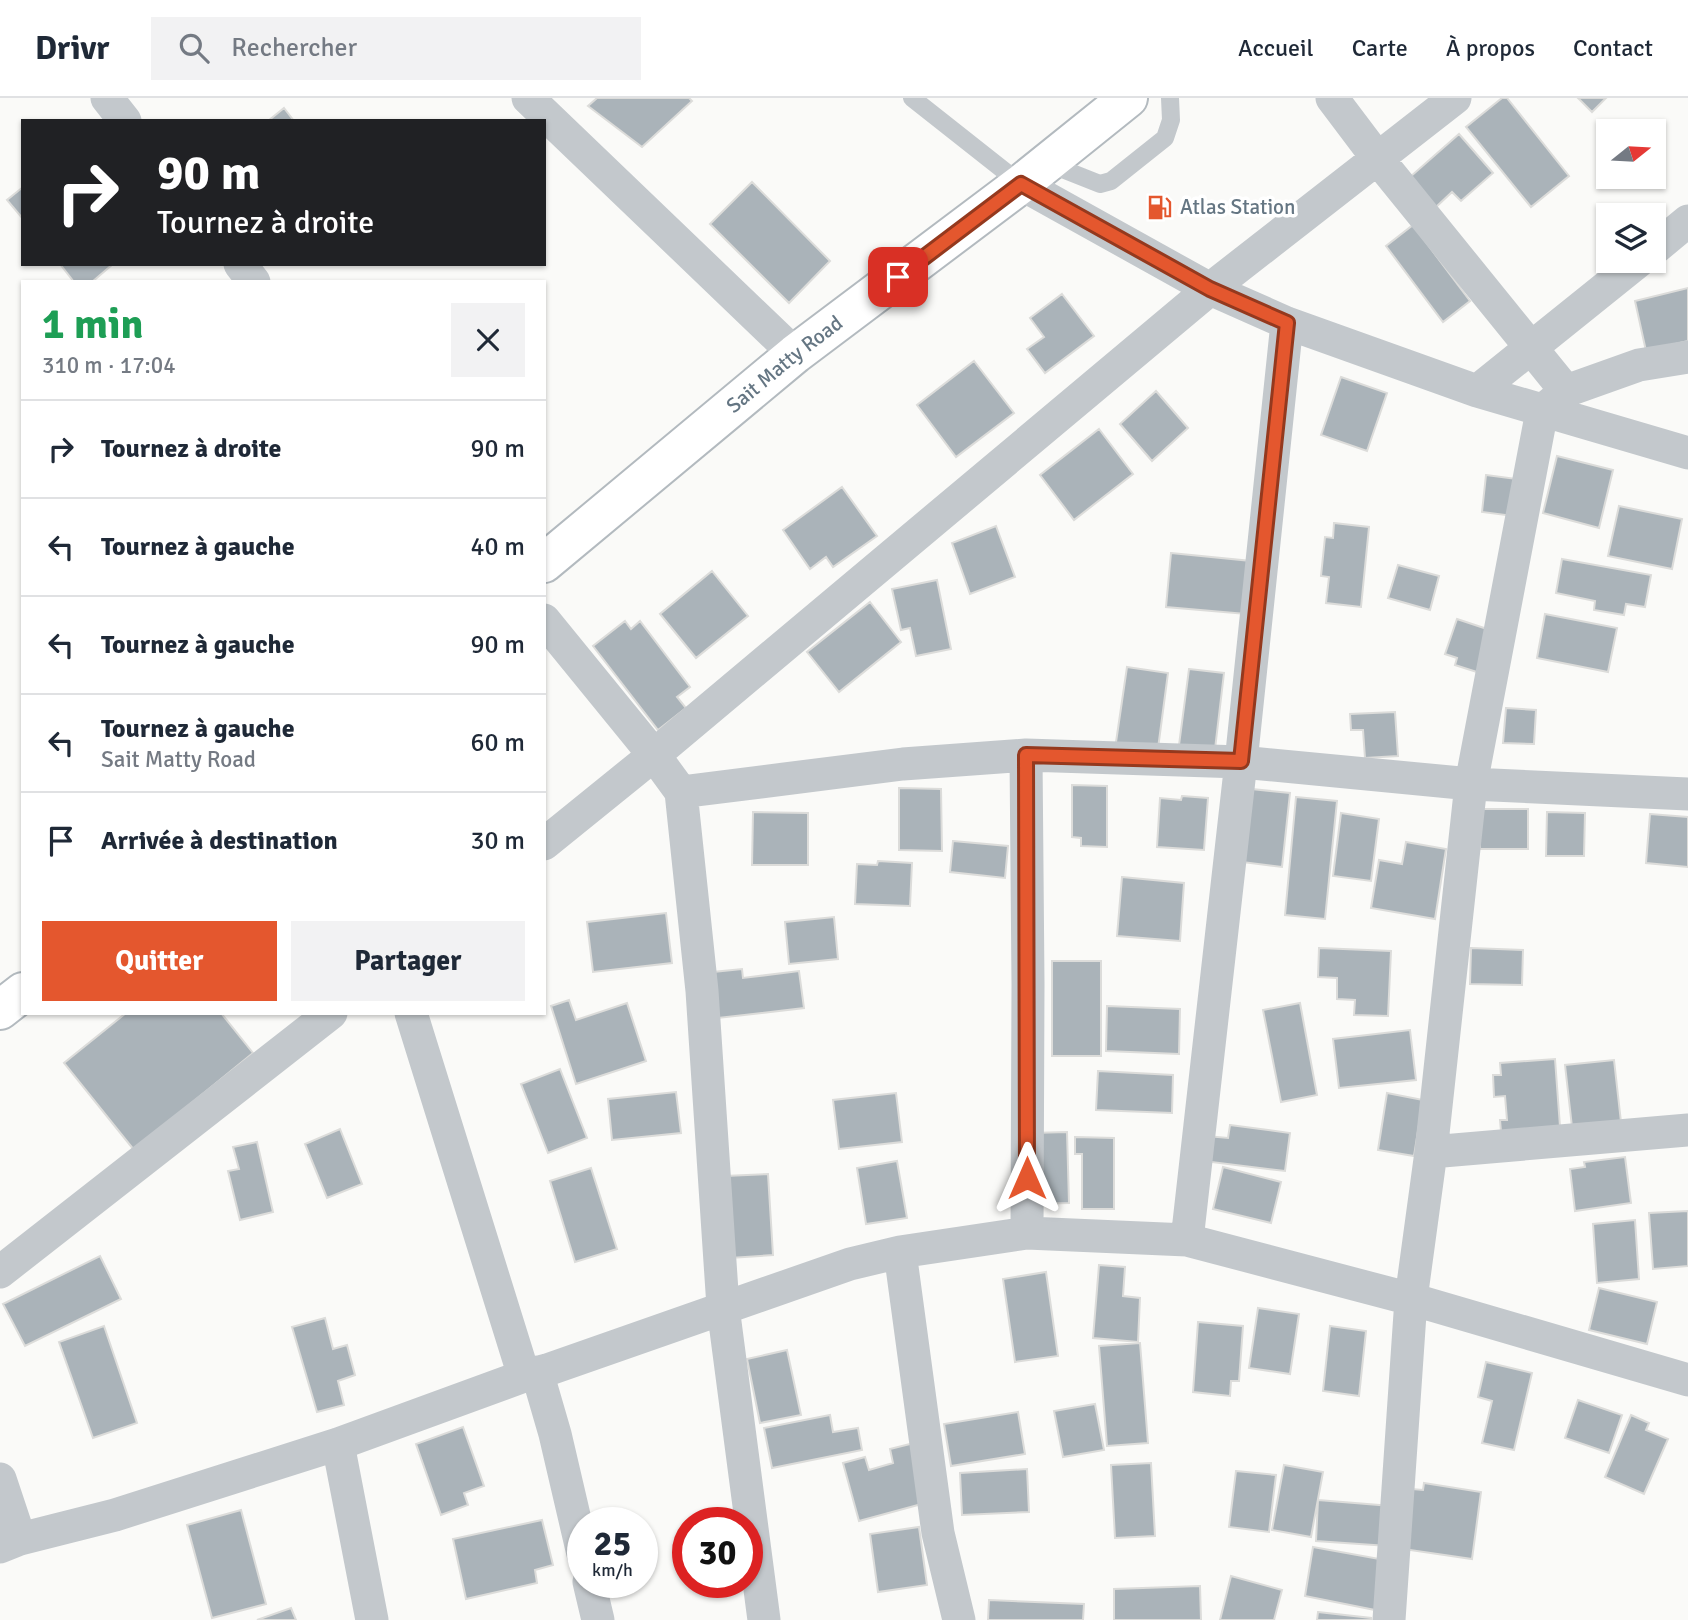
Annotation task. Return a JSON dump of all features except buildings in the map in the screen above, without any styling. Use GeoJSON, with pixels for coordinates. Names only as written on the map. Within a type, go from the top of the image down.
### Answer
{"type":"FeatureCollection","features":[{"type":"Feature","properties":{"kind":"street"},"geometry":{"type":"LineString","coordinates":[[107,98],[123,119]]}},
{"type":"Feature","properties":{"kind":"street"},"geometry":{"type":"LineString","coordinates":[[528,98],[795,354]]}},
{"type":"Feature","properties":{"kind":"street","name":"Sait Matty Road"},"geometry":{"type":"LineString","coordinates":[[546,561],[795,354],[1034,173],[1128,98]]}},
{"type":"Feature","properties":{"kind":"street"},"geometry":{"type":"LineString","coordinates":[[1332,98],[1378,159],[1532,347],[1554,401],[1471,784],[1431,1152],[1411,1299],[1389,1620]]}},
{"type":"Feature","properties":{"kind":"street"},"geometry":{"type":"LineString","coordinates":[[546,842],[1210,289],[1455,98]]}},
{"type":"Feature","properties":{"kind":"street"},"geometry":{"type":"LineString","coordinates":[[1034,173],[1210,289],[1287,323],[1477,391],[1554,401],[1688,453]]}},
{"type":"Feature","properties":{"kind":"street"},"geometry":{"type":"LineString","coordinates":[[1666,238],[1688,221]]}},
{"type":"Feature","properties":{"kind":"street"},"geometry":{"type":"LineString","coordinates":[[242,266],[252,280]]}},
{"type":"Feature","properties":{"kind":"street"},"geometry":{"type":"LineString","coordinates":[[1477,391],[1624,273]]}},
{"type":"Feature","properties":{"kind":"street"},"geometry":{"type":"LineString","coordinates":[[1186,1240],[1241,761],[1287,323]]}},
{"type":"Feature","properties":{"kind":"street"},"geometry":{"type":"LineString","coordinates":[[1554,401],[1639,365],[1688,357]]}},
{"type":"Feature","properties":{"kind":"street"},"geometry":{"type":"LineString","coordinates":[[546,622],[681,792],[702,991],[723,1307],[764,1620]]}},
{"type":"Feature","properties":{"kind":"street"},"geometry":{"type":"LineString","coordinates":[[681,792],[903,764],[1026,755],[1241,761],[1471,784],[1688,794]]}},
{"type":"Feature","properties":{"kind":"street"},"geometry":{"type":"LineString","coordinates":[[1026,755],[1027,1233]]}},
{"type":"Feature","properties":{"kind":"street"},"geometry":{"type":"LineString","coordinates":[[0,1010],[21,994]]}},
{"type":"Feature","properties":{"kind":"street"},"geometry":{"type":"LineString","coordinates":[[0,1272],[328,1015]]}},
{"type":"Feature","properties":{"kind":"street"},"geometry":{"type":"LineString","coordinates":[[412,1015],[531,1374],[555,1434],[572,1507]]}},
{"type":"Feature","properties":{"kind":"street"},"geometry":{"type":"LineString","coordinates":[[1431,1152],[1688,1130]]}},
{"type":"Feature","properties":{"kind":"street"},"geometry":{"type":"LineString","coordinates":[[0,1479],[10,1543],[115,1515],[338,1444],[850,1264],[901,1252],[1027,1233],[1186,1240],[1411,1299],[1688,1380]]}},
{"type":"Feature","properties":{"kind":"street"},"geometry":{"type":"LineString","coordinates":[[901,1252],[938,1533],[959,1620]]}},
{"type":"Feature","properties":{"kind":"street"},"geometry":{"type":"LineString","coordinates":[[338,1444],[372,1620]]}},
{"type":"Feature","properties":{"kind":"street"},"geometry":{"type":"LineString","coordinates":[[593,1598],[598,1620]]}},
{"type":"Feature","properties":{"kind":"lane"},"geometry":{"type":"LineString","coordinates":[[912,98],[1034,173],[1100,184],[1111,181],[1164,138],[1171,120],[1170,98]]}},
{"type":"Feature","properties":{"kind":"place","name":"Atlas Station"},"geometry":{"type":"Point","coordinates":[1160,207]}},
{"type":"Feature","properties":{"kind":"route"},"geometry":{"type":"LineString","coordinates":[[898,277],[1021,184],[1210,289],[1287,323],[1241,761],[1026,755],[1027,1178]]}}]}
